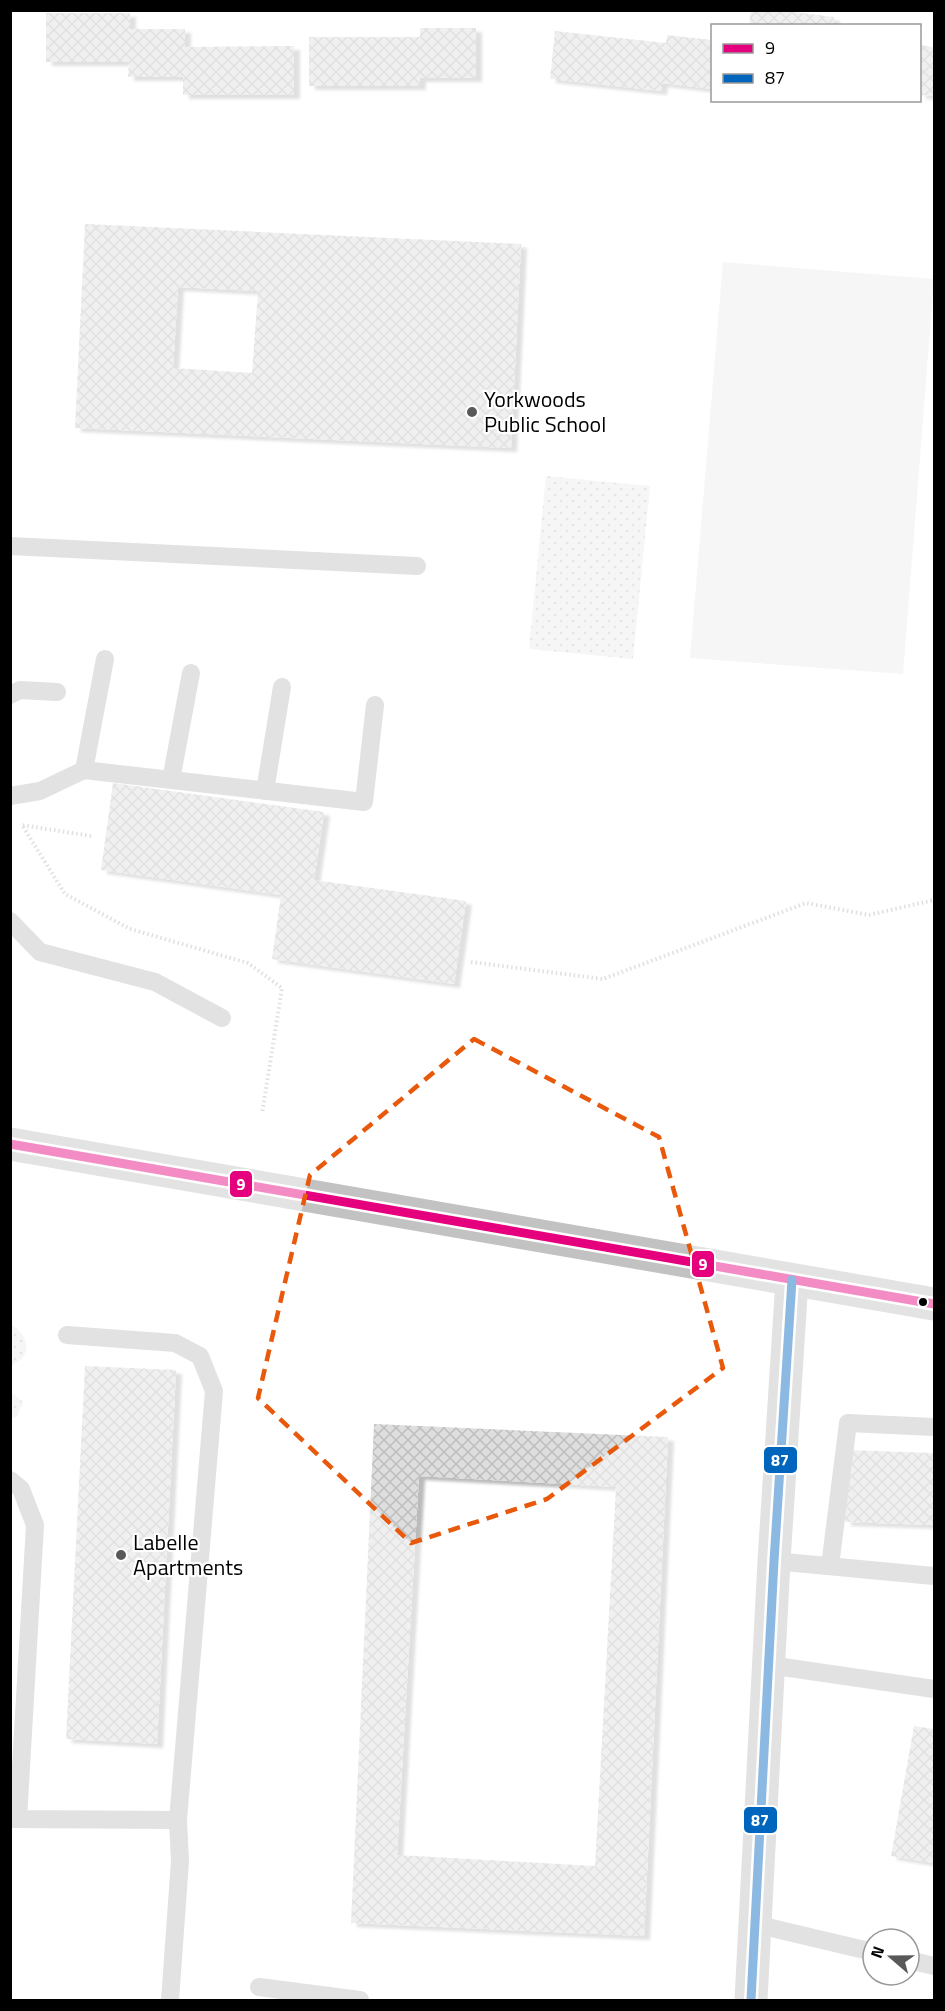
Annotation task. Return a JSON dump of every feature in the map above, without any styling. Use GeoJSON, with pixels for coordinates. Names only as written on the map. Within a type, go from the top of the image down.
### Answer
{"type":"FeatureCollection","features":[{"type":"Feature","properties":{"kind":"main road"},"geometry":{"type":"LineString","coordinates":[[10,1144],[934,1304]]}},
{"type":"Feature","properties":{"kind":"street"},"geometry":{"type":"LineString","coordinates":[[751,2001],[774,1561],[792,1280]]}},
{"type":"Feature","properties":{"kind":"lane"},"geometry":{"type":"LineString","coordinates":[[10,546],[417,567]]}},
{"type":"Feature","properties":{"kind":"lane"},"geometry":{"type":"LineString","coordinates":[[84,770],[105,659]]}},
{"type":"Feature","properties":{"kind":"lane"},"geometry":{"type":"LineString","coordinates":[[171,780],[191,673]]}},
{"type":"Feature","properties":{"kind":"lane"},"geometry":{"type":"LineString","coordinates":[[265,791],[282,687]]}},
{"type":"Feature","properties":{"kind":"lane"},"geometry":{"type":"LineString","coordinates":[[10,695],[20,690],[57,692]]}},
{"type":"Feature","properties":{"kind":"lane"},"geometry":{"type":"LineString","coordinates":[[10,796],[40,791],[84,770],[364,802],[375,705]]}},
{"type":"Feature","properties":{"kind":"lane"},"geometry":{"type":"LineString","coordinates":[[10,921],[40,952],[155,982],[222,1018]]}},
{"type":"Feature","properties":{"kind":"lane"},"geometry":{"type":"LineString","coordinates":[[67,1335],[175,1343],[200,1356],[214,1391],[178,1820],[180,1861],[170,2001]]}},
{"type":"Feature","properties":{"kind":"lane"},"geometry":{"type":"LineString","coordinates":[[830,1566],[848,1423],[934,1426]]}},
{"type":"Feature","properties":{"kind":"lane"},"geometry":{"type":"LineString","coordinates":[[10,1480],[21,1489],[35,1525],[14,1819],[178,1820]]}},
{"type":"Feature","properties":{"kind":"lane"},"geometry":{"type":"LineString","coordinates":[[774,1561],[934,1576]]}},
{"type":"Feature","properties":{"kind":"lane"},"geometry":{"type":"LineString","coordinates":[[769,1665],[934,1689]]}},
{"type":"Feature","properties":{"kind":"lane"},"geometry":{"type":"LineString","coordinates":[[755,1924],[861,1949]]}},
{"type":"Feature","properties":{"kind":"lane"},"geometry":{"type":"LineString","coordinates":[[259,1987],[360,2001]]}},
{"type":"Feature","properties":{"kind":"path"},"geometry":{"type":"LineString","coordinates":[[91,836],[22,825],[65,894],[130,929],[248,963],[282,988],[262,1114]]}},
{"type":"Feature","properties":{"kind":"path"},"geometry":{"type":"LineString","coordinates":[[471,962],[603,980],[806,903],[869,915],[934,900]]}},
{"type":"Feature","properties":{"kind":"highlighted area"},"geometry":{"type":"Polygon","coordinates":[[[474,1039],[659,1137],[723,1368],[547,1499],[411,1543],[258,1398],[310,1175],[474,1039]]]}},
{"type":"Feature","properties":{"kind":"shaded area"},"geometry":{"type":"Polygon","coordinates":[[[723,262],[934,279],[903,674],[690,658],[723,262]]]}},
{"type":"Feature","properties":{"kind":"shaded area"},"geometry":{"type":"Polygon","coordinates":[[[546,476],[650,486],[633,659],[529,649],[546,476]]]}},
{"type":"Feature","properties":{"kind":"shaded area"},"geometry":{"type":"Polygon","coordinates":[[[11,1325],[25,1338],[26,1348],[23,1357],[11,1366],[11,1325]]]}},
{"type":"Feature","properties":{"kind":"shaded area"},"geometry":{"type":"Polygon","coordinates":[[[10,1392],[23,1402],[17,1417],[11,1418],[10,1392]]]}},
{"type":"Feature","properties":{"kind":"building"},"geometry":{"type":"Polygon","coordinates":[[[751,10],[778,10],[834,17],[833,24],[749,24],[751,10]]]}},
{"type":"Feature","properties":{"kind":"building"},"geometry":{"type":"Polygon","coordinates":[[[46,13],[130,13],[130,29],[185,29],[185,47],[294,46],[294,95],[183,95],[183,77],[128,77],[129,62],[46,62],[46,13]]]}},
{"type":"Feature","properties":{"kind":"building"},"geometry":{"type":"Polygon","coordinates":[[[420,28],[476,28],[476,78],[420,78],[420,86],[309,86],[309,37],[420,37],[420,28]]]}},
{"type":"Feature","properties":{"kind":"building"},"geometry":{"type":"Polygon","coordinates":[[[555,31],[666,43],[667,35],[711,40],[711,89],[662,83],[661,91],[550,79],[555,31]]]}},
{"type":"Feature","properties":{"kind":"building"},"geometry":{"type":"Polygon","coordinates":[[[921,45],[934,47],[934,96],[921,95],[921,45]]]}},
{"type":"Feature","properties":{"kind":"building"},"geometry":{"type":"Polygon","coordinates":[[[85,224],[521,244],[511,448],[75,428],[85,224]],[[178,287],[173,368],[252,373],[258,291],[178,287]]]}},
{"type":"Feature","properties":{"kind":"building"},"geometry":{"type":"Polygon","coordinates":[[[113,783],[324,812],[314,880],[466,901],[454,984],[272,959],[281,895],[101,870],[113,783]]]}},
{"type":"Feature","properties":{"kind":"building","name":"Labelle Apartments"},"geometry":{"type":"Polygon","coordinates":[[[85,1366],[176,1370],[157,1744],[66,1739],[85,1366]]]}},
{"type":"Feature","properties":{"kind":"building"},"geometry":{"type":"Polygon","coordinates":[[[374,1424],[668,1437],[644,1936],[351,1923],[374,1424]],[[419,1476],[397,1855],[595,1866],[616,1487],[419,1476]]]}},
{"type":"Feature","properties":{"kind":"building"},"geometry":{"type":"Polygon","coordinates":[[[847,1450],[934,1453],[934,1525],[845,1522],[847,1450]]]}},
{"type":"Feature","properties":{"kind":"building"},"geometry":{"type":"Polygon","coordinates":[[[914,1726],[934,1729],[934,1863],[891,1856],[914,1726]]]}},
{"type":"Feature","properties":{"kind":"transit line","name":"9"},"geometry":{"type":"LineString","coordinates":[[10,1144],[934,1304]]}},
{"type":"Feature","properties":{"kind":"transit line","name":"87"},"geometry":{"type":"LineString","coordinates":[[751,2000],[774,1561],[792,1280]]}},
{"type":"Feature","properties":{"kind":"place","name":"Yorkwoods Public School"},"geometry":{"type":"Point","coordinates":[472,412]}},
{"type":"Feature","properties":{"kind":"place","name":"Labelle Apartments"},"geometry":{"type":"Point","coordinates":[121,1555]}}]}
